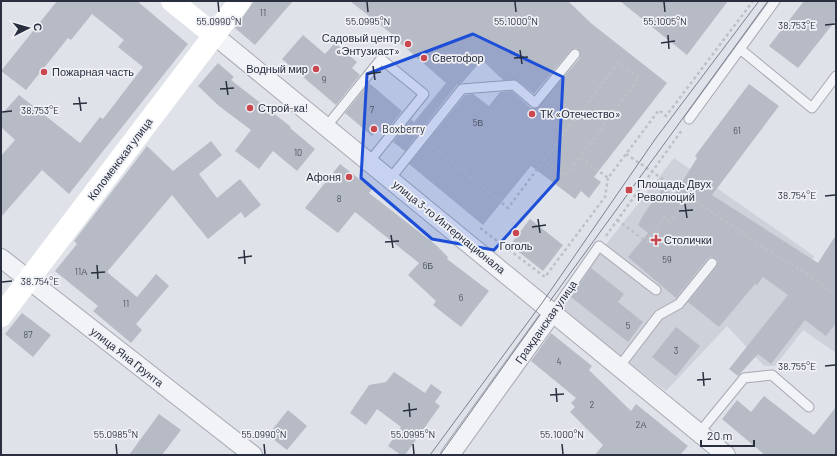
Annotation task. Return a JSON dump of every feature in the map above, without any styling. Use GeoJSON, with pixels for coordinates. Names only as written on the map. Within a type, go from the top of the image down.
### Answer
{"type":"FeatureCollection","features":[{"type":"Feature","properties":{"kind":"street","name":"улица 3-го Интернационала"},"geometry":{"type":"LineString","coordinates":[[172,1],[726,455]]}},
{"type":"Feature","properties":{"kind":"street","name":"Коломенская улица"},"geometry":{"type":"LineString","coordinates":[[1,316],[240,1]]}},
{"type":"Feature","properties":{"kind":"street","name":"улица Яна Грунта"},"geometry":{"type":"LineString","coordinates":[[1,258],[254,455]]}},
{"type":"Feature","properties":{"kind":"street","name":"Гражданская улица"},"geometry":{"type":"LineString","coordinates":[[450,455],[553,312]]}},
{"type":"Feature","properties":{"kind":"lane"},"geometry":{"type":"LineString","coordinates":[[689,119],[775,1]]}},
{"type":"Feature","properties":{"kind":"lane"},"geometry":{"type":"LineString","coordinates":[[740,49],[812,108],[836,76]]}},
{"type":"Feature","properties":{"kind":"lane"},"geometry":{"type":"LineString","coordinates":[[390,179],[462,89],[514,85],[535,103],[575,54]]}},
{"type":"Feature","properties":{"kind":"lane"},"geometry":{"type":"LineString","coordinates":[[326,127],[381,59],[424,94],[369,162]]}},
{"type":"Feature","properties":{"kind":"lane"},"geometry":{"type":"LineString","coordinates":[[599,246],[656,290]]}},
{"type":"Feature","properties":{"kind":"lane","name":"Гражданская улица"},"geometry":{"type":"LineString","coordinates":[[553,312],[599,246]]}},
{"type":"Feature","properties":{"kind":"lane"},"geometry":{"type":"LineString","coordinates":[[619,367],[659,315],[679,304],[712,263]]}},
{"type":"Feature","properties":{"kind":"lane"},"geometry":{"type":"LineString","coordinates":[[699,433],[744,378],[772,375],[809,407]]}},
{"type":"Feature","properties":{"kind":"path"},"geometry":{"type":"LineString","coordinates":[[476,224],[545,277],[605,197],[608,178],[659,110],[666,116],[752,1]]}},
{"type":"Feature","properties":{"kind":"path"},"geometry":{"type":"LineString","coordinates":[[423,138],[508,208],[544,160],[618,62],[639,78],[565,176],[544,160]]}},
{"type":"Feature","properties":{"kind":"path"},"geometry":{"type":"LineString","coordinates":[[599,246],[689,119]]}},
{"type":"Feature","properties":{"kind":"path"},"geometry":{"type":"LineString","coordinates":[[626,154],[772,253],[808,274],[836,295]]}},
{"type":"Feature","properties":{"kind":"path"},"geometry":{"type":"LineString","coordinates":[[580,157],[608,178]]}},
{"type":"Feature","properties":{"kind":"path"},"geometry":{"type":"LineString","coordinates":[[617,220],[647,242],[664,217],[670,222],[688,196]]}},
{"type":"Feature","properties":{"kind":"highlighted area"},"geometry":{"type":"Polygon","coordinates":[[[473,34],[563,77],[558,179],[494,250],[432,239],[361,178],[367,74],[473,34]]]}},
{"type":"Feature","properties":{"kind":"shaded area"},"geometry":{"type":"Polygon","coordinates":[[[674,158],[814,256],[810,269],[836,290],[836,353],[803,330],[775,366],[764,366],[727,326],[666,391],[556,308],[674,158]]]}},
{"type":"Feature","properties":{"kind":"building"},"geometry":{"type":"Polygon","coordinates":[[[57,1],[137,1],[188,44],[69,194],[42,170],[1,217],[1,156],[15,140],[1,127],[1,115],[19,95],[80,143],[100,117],[103,119],[143,67],[118,47],[124,40],[92,14],[71,40],[68,38],[26,90],[1,71],[57,1]]]}},
{"type":"Feature","properties":{"kind":"building"},"geometry":{"type":"Polygon","coordinates":[[[254,1],[293,1],[255,45],[235,28],[254,1]]]}},
{"type":"Feature","properties":{"kind":"building","name":"ТК «Отечество»"},"geometry":{"type":"Polygon","coordinates":[[[350,1],[568,1],[592,24],[667,83],[594,177],[601,182],[589,198],[581,191],[575,199],[531,166],[483,225],[409,164],[465,95],[473,94],[489,106],[500,92],[512,91],[531,108],[537,108],[580,58],[580,52],[576,48],[571,50],[534,94],[517,80],[503,80],[482,60],[462,83],[457,85],[405,151],[393,142],[411,119],[414,122],[446,83],[392,36],[393,35],[350,1]]]}},
{"type":"Feature","properties":{"kind":"building"},"geometry":{"type":"Polygon","coordinates":[[[620,1],[728,1],[687,55],[620,1]]]}},
{"type":"Feature","properties":{"kind":"building"},"geometry":{"type":"Polygon","coordinates":[[[804,1],[836,1],[836,20],[798,68],[769,46],[804,1]]]}},
{"type":"Feature","properties":{"kind":"building"},"geometry":{"type":"Polygon","coordinates":[[[303,35],[325,54],[335,43],[357,62],[352,68],[360,75],[336,105],[282,59],[303,35]]]}},
{"type":"Feature","properties":{"kind":"building"},"geometry":{"type":"Polygon","coordinates":[[[218,63],[234,77],[231,80],[291,127],[290,128],[315,149],[297,171],[273,151],[259,169],[235,151],[251,130],[219,106],[198,86],[218,63]]]}},
{"type":"Feature","properties":{"kind":"building"},"geometry":{"type":"Polygon","coordinates":[[[369,83],[402,111],[384,134],[378,130],[372,136],[345,113],[369,83]]]}},
{"type":"Feature","properties":{"kind":"building"},"geometry":{"type":"Polygon","coordinates":[[[749,84],[779,106],[712,195],[818,263],[836,235],[836,323],[826,336],[805,320],[771,364],[758,354],[738,376],[729,369],[788,295],[763,277],[757,285],[755,284],[719,327],[688,302],[717,266],[718,261],[715,258],[710,257],[707,259],[676,298],[628,257],[648,233],[638,225],[645,212],[663,188],[674,195],[697,158],[695,156],[749,84]]]}},
{"type":"Feature","properties":{"kind":"building"},"geometry":{"type":"Polygon","coordinates":[[[211,141],[222,155],[199,174],[217,198],[240,179],[261,205],[245,218],[241,212],[208,239],[172,195],[107,272],[137,297],[156,274],[169,286],[136,324],[142,330],[131,343],[93,311],[98,306],[55,271],[77,244],[74,241],[147,146],[173,171],[211,141]]]}},
{"type":"Feature","properties":{"kind":"building"},"geometry":{"type":"Polygon","coordinates":[[[340,164],[372,189],[369,193],[436,245],[448,257],[447,259],[489,291],[461,327],[433,305],[436,301],[408,275],[419,263],[355,212],[338,233],[305,208],[340,164]]]}},
{"type":"Feature","properties":{"kind":"building"},"geometry":{"type":"Polygon","coordinates":[[[530,219],[563,245],[543,271],[510,245],[530,219]]]}},
{"type":"Feature","properties":{"kind":"building"},"geometry":{"type":"Polygon","coordinates":[[[591,268],[624,294],[618,302],[643,322],[628,342],[571,297],[591,268]]]}},
{"type":"Feature","properties":{"kind":"building"},"geometry":{"type":"Polygon","coordinates":[[[22,313],[51,335],[33,357],[5,334],[22,313]]]}},
{"type":"Feature","properties":{"kind":"building"},"geometry":{"type":"Polygon","coordinates":[[[676,327],[700,346],[676,376],[652,357],[676,327]]]}},
{"type":"Feature","properties":{"kind":"building"},"geometry":{"type":"Polygon","coordinates":[[[551,333],[592,366],[589,370],[631,411],[636,404],[688,446],[680,455],[595,455],[603,445],[570,412],[575,407],[571,403],[576,398],[531,361],[551,333]]]}},
{"type":"Feature","properties":{"kind":"building"},"geometry":{"type":"Polygon","coordinates":[[[394,372],[425,393],[431,384],[442,392],[435,402],[440,406],[405,455],[401,455],[388,446],[401,427],[377,409],[366,425],[350,413],[369,385],[386,382],[394,372]]]}},
{"type":"Feature","properties":{"kind":"building"},"geometry":{"type":"Polygon","coordinates":[[[764,396],[814,435],[836,407],[836,455],[765,455],[722,419],[737,400],[751,412],[764,396]]]}},
{"type":"Feature","properties":{"kind":"building"},"geometry":{"type":"Polygon","coordinates":[[[288,410],[307,426],[287,450],[268,435],[288,410]]]}},
{"type":"Feature","properties":{"kind":"building"},"geometry":{"type":"Polygon","coordinates":[[[159,414],[181,430],[162,455],[129,455],[159,414]]]}},
{"type":"Feature","properties":{"kind":"tram line"},"geometry":{"type":"LineString","coordinates":[[430,455],[542,303],[656,138],[759,1]]}},
{"type":"Feature","properties":{"kind":"tram line"},"geometry":{"type":"LineString","coordinates":[[550,301],[768,1]]}},
{"type":"Feature","properties":{"kind":"tram line"},"geometry":{"type":"LineString","coordinates":[[440,455],[540,315]]}},
{"type":"Feature","properties":{"kind":"place","name":"Садовый центр «Энтузиаст»"},"geometry":{"type":"Point","coordinates":[408,44]}},
{"type":"Feature","properties":{"kind":"place","name":"Светофор"},"geometry":{"type":"Point","coordinates":[424,58]}},
{"type":"Feature","properties":{"kind":"place","name":"Водный мир"},"geometry":{"type":"Point","coordinates":[316,69]}},
{"type":"Feature","properties":{"kind":"place","name":"Пожарная часть"},"geometry":{"type":"Point","coordinates":[44,72]}},
{"type":"Feature","properties":{"kind":"place","name":"Строй-ка!"},"geometry":{"type":"Point","coordinates":[250,108]}},
{"type":"Feature","properties":{"kind":"place","name":"ТК «Отечество»"},"geometry":{"type":"Point","coordinates":[532,114]}},
{"type":"Feature","properties":{"kind":"place","name":"Boxberry"},"geometry":{"type":"Point","coordinates":[374,129]}},
{"type":"Feature","properties":{"kind":"place","name":"Афоня"},"geometry":{"type":"Point","coordinates":[349,177]}},
{"type":"Feature","properties":{"kind":"place","name":"Площадь Двух Революций"},"geometry":{"type":"Point","coordinates":[629,190]}},
{"type":"Feature","properties":{"kind":"place","name":"Гоголь"},"geometry":{"type":"Point","coordinates":[516,233]}},
{"type":"Feature","properties":{"kind":"place","name":"Столички"},"geometry":{"type":"Point","coordinates":[656,240]}}]}
